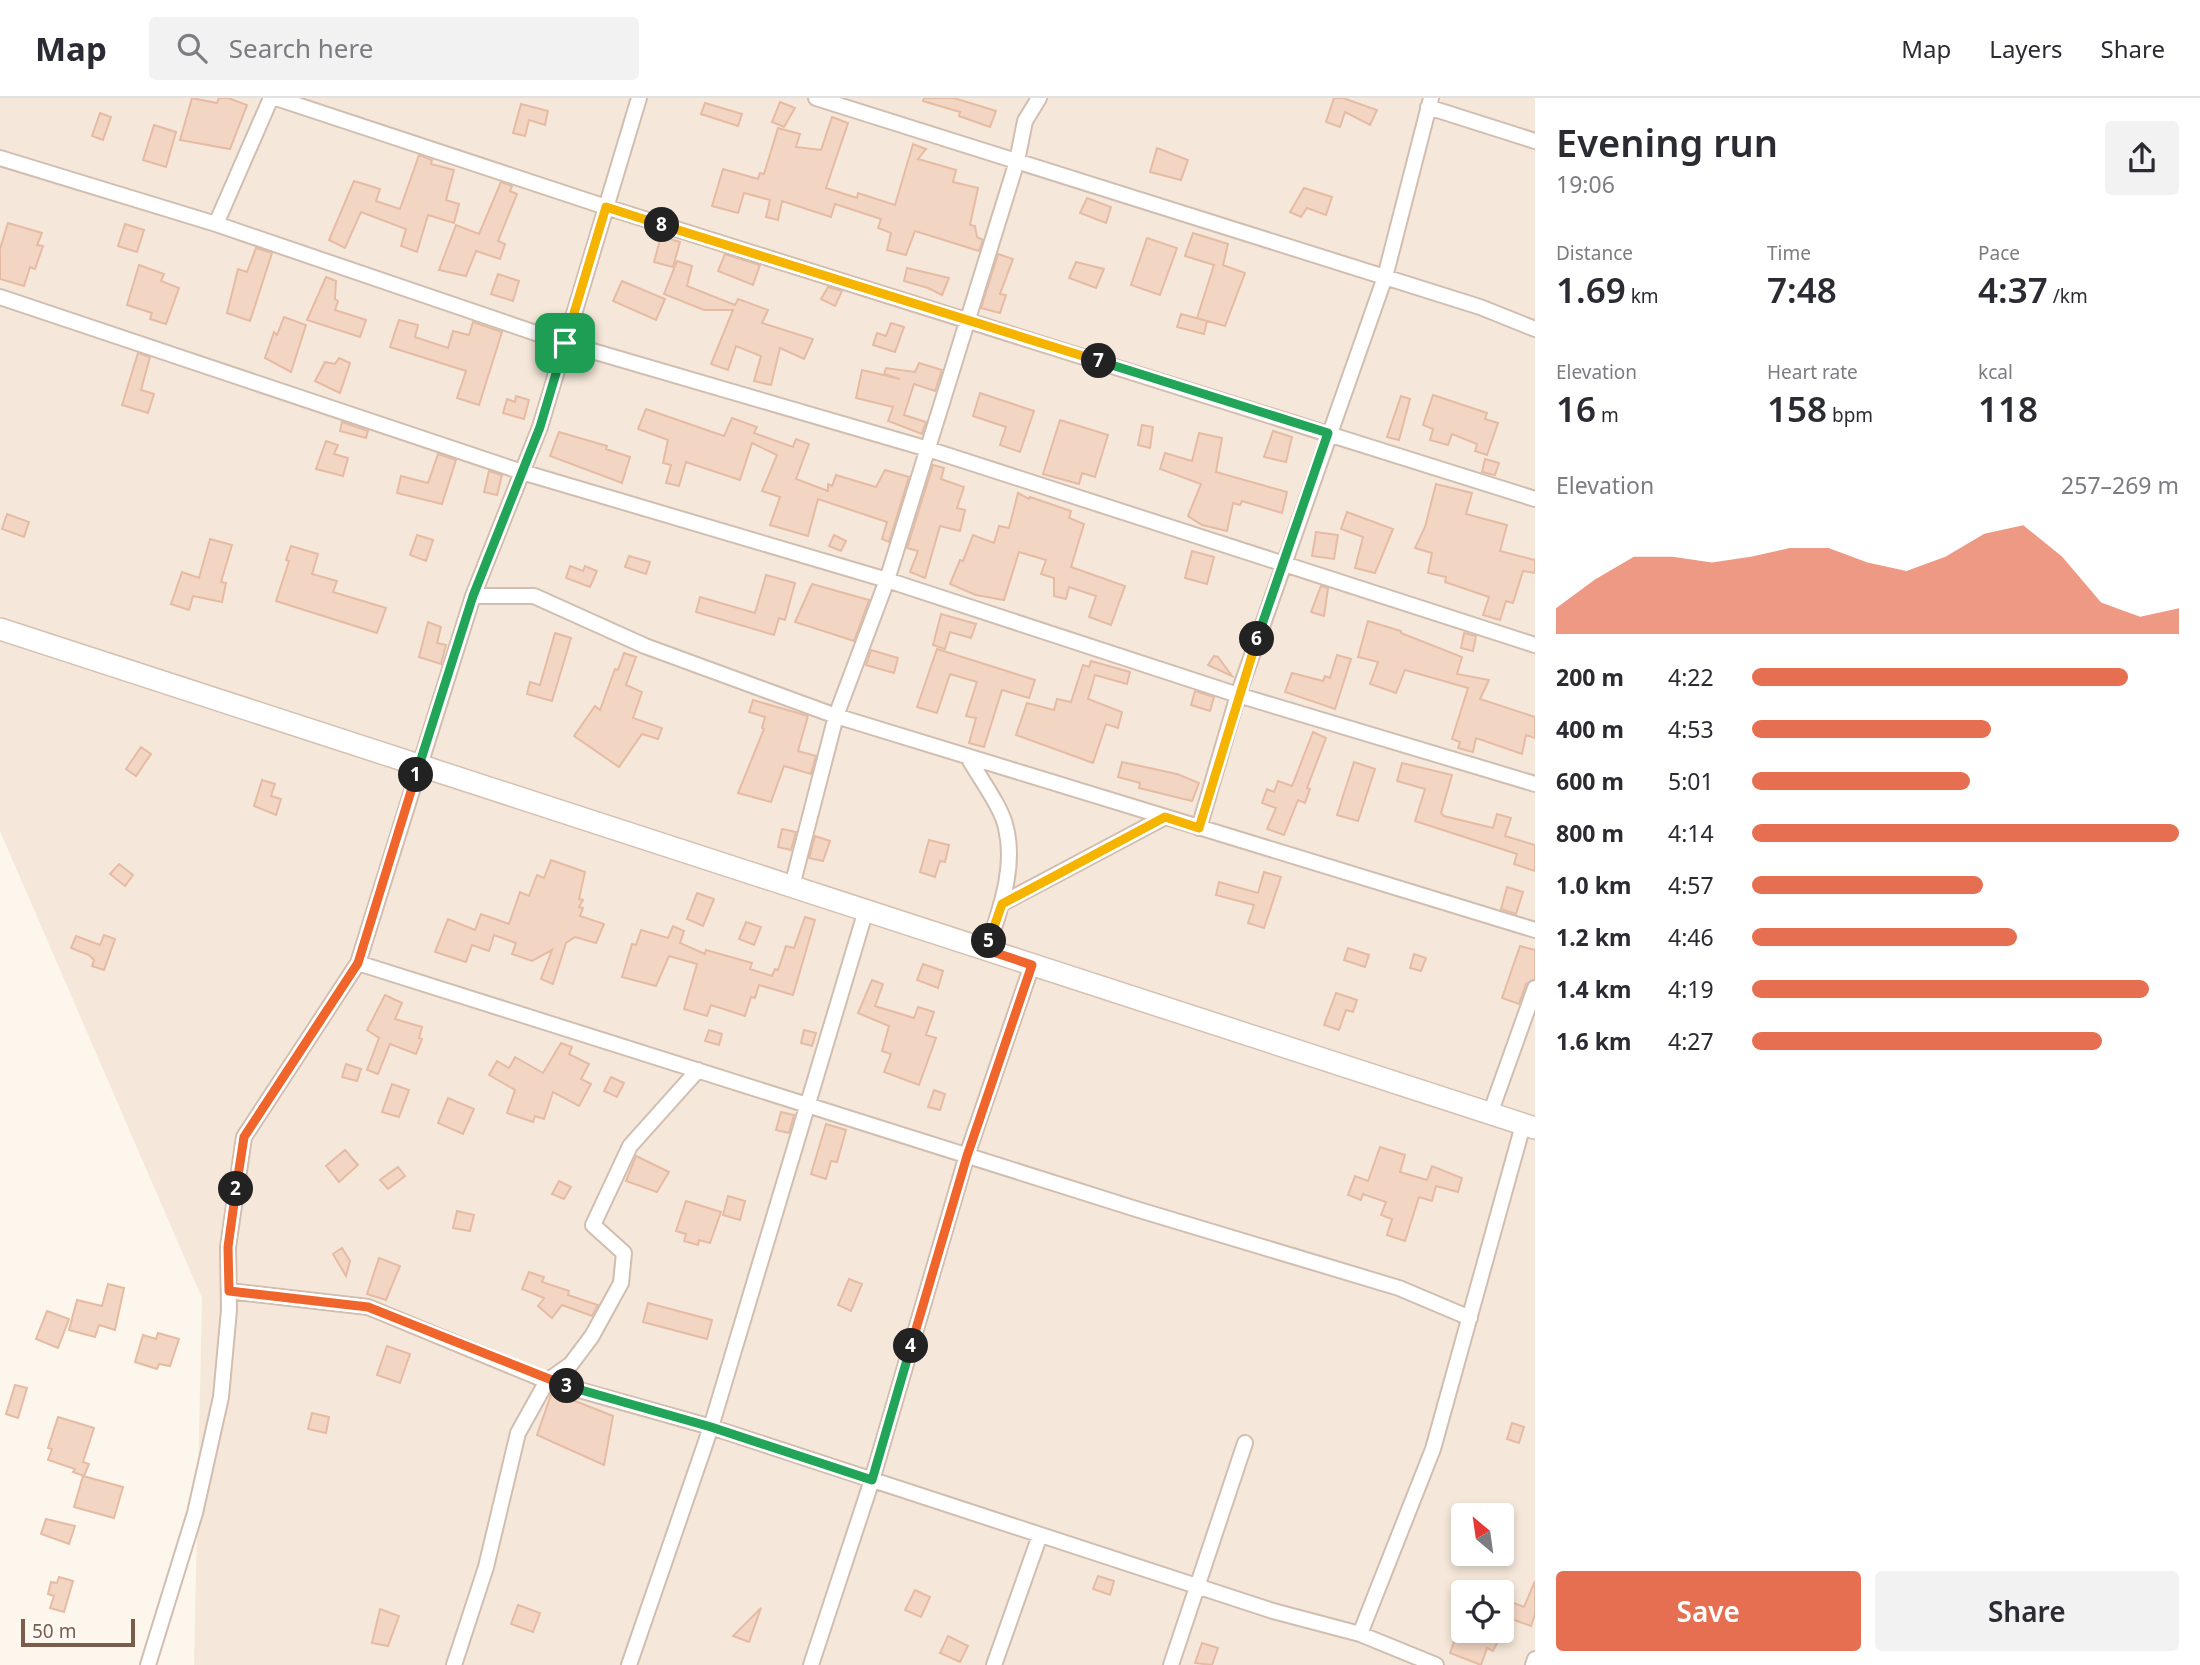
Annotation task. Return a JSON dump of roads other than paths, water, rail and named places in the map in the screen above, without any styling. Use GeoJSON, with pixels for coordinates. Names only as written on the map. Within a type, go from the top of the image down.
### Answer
{"type":"FeatureCollection","features":[{"type":"Feature","properties":{"kind":"street"},"geometry":{"type":"LineString","coordinates":[[216,224],[273,98],[606,207],[1535,499]]}},
{"type":"Feature","properties":{"kind":"street"},"geometry":{"type":"LineString","coordinates":[[148,1665],[195,1513],[221,1397],[229,1291],[228,1247],[244,1137],[358,963],[473,596],[540,427],[639,98]]}},
{"type":"Feature","properties":{"kind":"street"},"geometry":{"type":"LineString","coordinates":[[816,98],[1480,307],[1535,329]]}},
{"type":"Feature","properties":{"kind":"street"},"geometry":{"type":"LineString","coordinates":[[792,886],[836,716],[887,580],[969,320],[1017,161],[1026,121],[1039,98]]}},
{"type":"Feature","properties":{"kind":"street"},"geometry":{"type":"LineString","coordinates":[[1199,828],[1238,695],[1385,277],[1429,102],[1535,141]]}},
{"type":"Feature","properties":{"kind":"street"},"geometry":{"type":"LineString","coordinates":[[0,158],[216,224],[565,343],[928,449],[1535,645]]}},
{"type":"Feature","properties":{"kind":"street"},"geometry":{"type":"LineString","coordinates":[[0,297],[522,472],[887,580],[1238,695],[1535,784]]}},
{"type":"Feature","properties":{"kind":"street"},"geometry":{"type":"LineString","coordinates":[[473,596],[534,596],[645,646],[836,716],[1535,930]]}},
{"type":"Feature","properties":{"kind":"street"},"geometry":{"type":"LineString","coordinates":[[0,629],[1529,1126],[1433,1449],[1360,1634]]}},
{"type":"Feature","properties":{"kind":"street"},"geometry":{"type":"LineString","coordinates":[[968,757],[1006,826],[1009,858],[1002,904],[987,950]]}},
{"type":"Feature","properties":{"kind":"street"},"geometry":{"type":"LineString","coordinates":[[1002,904],[1165,817]]}},
{"type":"Feature","properties":{"kind":"street"},"geometry":{"type":"LineString","coordinates":[[629,1665],[711,1427],[805,1106],[866,910]]}},
{"type":"Feature","properties":{"kind":"street"},"geometry":{"type":"LineString","coordinates":[[358,963],[805,1106],[1399,1288],[1470,1318]]}},
{"type":"Feature","properties":{"kind":"street"},"geometry":{"type":"LineString","coordinates":[[811,1665],[872,1480],[967,1156],[1032,965]]}},
{"type":"Feature","properties":{"kind":"street"},"geometry":{"type":"LineString","coordinates":[[1490,1114],[1535,988]]}},
{"type":"Feature","properties":{"kind":"street"},"geometry":{"type":"LineString","coordinates":[[454,1665],[486,1567],[518,1433],[547,1381],[571,1364],[593,1336],[621,1283],[624,1253],[593,1225],[630,1146],[698,1070]]}},
{"type":"Feature","properties":{"kind":"street"},"geometry":{"type":"LineString","coordinates":[[229,1291],[368,1307],[547,1381],[711,1427],[1195,1586],[1360,1634],[1436,1665]]}},
{"type":"Feature","properties":{"kind":"street"},"geometry":{"type":"LineString","coordinates":[[1171,1665],[1195,1586],[1245,1443]]}},
{"type":"Feature","properties":{"kind":"street"},"geometry":{"type":"LineString","coordinates":[[994,1665],[1040,1535]]}},
{"type":"Feature","properties":{"kind":"street"},"geometry":{"type":"LineString","coordinates":[[1533,1665],[1535,1659]]}}]}
